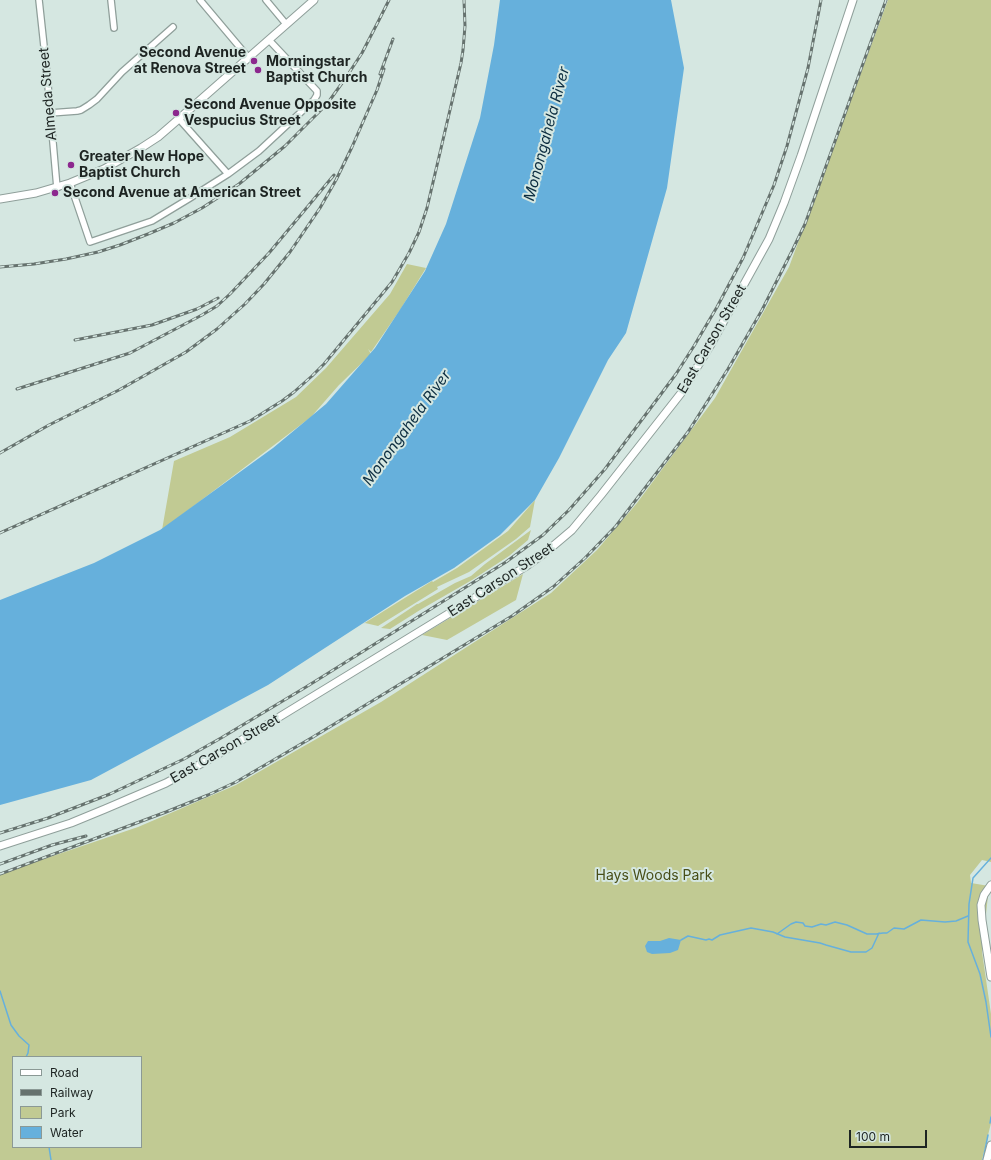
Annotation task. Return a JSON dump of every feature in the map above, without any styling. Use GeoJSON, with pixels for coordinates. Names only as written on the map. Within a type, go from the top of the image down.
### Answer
{"type":"FeatureCollection","features":[{"type":"Feature","properties":{"kind":"main road"},"geometry":{"type":"LineString","coordinates":[[0,199],[22,196],[57,188],[70,183],[99,171],[126,157],[158,137],[314,0]]}},
{"type":"Feature","properties":{"kind":"main road","name":"East Carson Street"},"geometry":{"type":"LineString","coordinates":[[0,846],[70,823],[105,809],[166,783],[217,755],[525,567],[546,552],[572,530],[682,392],[710,346],[769,239],[801,156],[853,1]]}},
{"type":"Feature","properties":{"kind":"main road"},"geometry":{"type":"LineString","coordinates":[[991,885],[984,895],[981,905],[991,977]]}},
{"type":"Feature","properties":{"kind":"main road"},"geometry":{"type":"LineString","coordinates":[[987,1160],[991,1145]]}},
{"type":"Feature","properties":{"kind":"street","name":"Almeda Street"},"geometry":{"type":"LineString","coordinates":[[39,0],[57,188]]}},
{"type":"Feature","properties":{"kind":"street"},"geometry":{"type":"LineString","coordinates":[[111,0],[114,28]]}},
{"type":"Feature","properties":{"kind":"street"},"geometry":{"type":"LineString","coordinates":[[200,0],[248,57]]}},
{"type":"Feature","properties":{"kind":"street"},"geometry":{"type":"LineString","coordinates":[[266,0],[286,24]]}},
{"type":"Feature","properties":{"kind":"street"},"geometry":{"type":"LineString","coordinates":[[50,113],[82,110],[94,102],[122,72],[173,27]]}},
{"type":"Feature","properties":{"kind":"street"},"geometry":{"type":"LineString","coordinates":[[70,183],[90,242],[152,220],[228,174],[259,151],[314,100],[317,95],[317,92],[269,40]]}},
{"type":"Feature","properties":{"kind":"street"},"geometry":{"type":"LineString","coordinates":[[179,119],[228,174]]}},
{"type":"Feature","properties":{"kind":"green space","name":"Hays Woods Park"},"geometry":{"type":"Polygon","coordinates":[[[888,0],[991,0],[991,862],[982,860],[970,875],[971,883],[989,886],[982,952],[991,1014],[991,1123],[982,1160],[0,1160],[0,874],[138,827],[236,785],[381,702],[551,593],[597,550],[637,503],[715,398],[789,267],[888,0]]]}},
{"type":"Feature","properties":{"kind":"green space"},"geometry":{"type":"Polygon","coordinates":[[[407,264],[426,268],[400,310],[371,352],[368,349],[371,354],[339,385],[311,417],[162,530],[174,461],[230,437],[296,397],[326,368],[390,294],[407,264]]]}},
{"type":"Feature","properties":{"kind":"green space"},"geometry":{"type":"Polygon","coordinates":[[[535,500],[530,527],[516,539],[469,572],[437,587],[438,589],[378,626],[365,623],[363,624],[432,581],[433,582],[457,568],[508,531],[535,500]]]}},
{"type":"Feature","properties":{"kind":"green space"},"geometry":{"type":"Polygon","coordinates":[[[531,530],[528,540],[509,556],[390,629],[381,628],[417,604],[471,576],[531,530]]]}},
{"type":"Feature","properties":{"kind":"green space"},"geometry":{"type":"Polygon","coordinates":[[[523,574],[516,600],[447,640],[422,635],[523,574]]]}},
{"type":"Feature","properties":{"kind":"water","name":"Monongahela River"},"geometry":{"type":"Polygon","coordinates":[[[500,0],[671,0],[684,68],[667,188],[626,333],[608,360],[559,458],[535,500],[500,535],[454,568],[405,596],[268,685],[91,780],[0,805],[0,600],[94,563],[160,530],[273,448],[326,404],[375,348],[425,271],[446,224],[480,118],[494,45],[500,0]]]}},
{"type":"Feature","properties":{"kind":"water"},"geometry":{"type":"Polygon","coordinates":[[[669,938],[681,940],[678,950],[670,953],[652,954],[647,952],[645,946],[648,941],[660,941],[669,938]]]}},
{"type":"Feature","properties":{"kind":"waterway"},"geometry":{"type":"LineString","coordinates":[[991,858],[973,878],[969,904],[968,942],[980,974],[991,1037]]}},
{"type":"Feature","properties":{"kind":"waterway"},"geometry":{"type":"LineString","coordinates":[[777,934],[796,922],[812,927],[835,922],[847,925],[867,934],[876,934],[887,933],[894,928],[904,929],[921,920],[945,922],[956,921],[968,916]]}},
{"type":"Feature","properties":{"kind":"waterway"},"geometry":{"type":"LineString","coordinates":[[681,940],[688,936],[712,940],[720,935],[751,928],[773,932],[785,937],[820,943],[851,952],[866,952],[872,948],[879,933]]}},
{"type":"Feature","properties":{"kind":"waterway"},"geometry":{"type":"LineString","coordinates":[[0,991],[11,1025],[19,1036],[29,1045],[26,1056]]}},
{"type":"Feature","properties":{"kind":"waterway"},"geometry":{"type":"LineString","coordinates":[[990,1123],[991,1117]]}},
{"type":"Feature","properties":{"kind":"waterway"},"geometry":{"type":"LineString","coordinates":[[983,1160],[988,1135]]}},
{"type":"Feature","properties":{"kind":"waterway"},"geometry":{"type":"LineString","coordinates":[[49,1148],[51,1160]]}},
{"type":"Feature","properties":{"kind":"railway"},"geometry":{"type":"LineString","coordinates":[[0,267],[66,259],[98,252],[120,245],[174,223],[202,208],[239,184],[285,146],[327,104],[362,53],[389,0]]}},
{"type":"Feature","properties":{"kind":"railway"},"geometry":{"type":"LineString","coordinates":[[0,533],[250,421],[294,392],[324,364],[392,282],[419,232],[427,208],[461,63],[465,26],[464,0]]}},
{"type":"Feature","properties":{"kind":"railway"},"geometry":{"type":"LineString","coordinates":[[0,833],[48,818],[110,794],[184,759],[221,738],[306,687],[506,562],[543,535],[569,510],[605,469],[676,374],[717,307],[743,258],[774,185],[787,146],[808,68],[821,0]]}},
{"type":"Feature","properties":{"kind":"railway"},"geometry":{"type":"LineString","coordinates":[[0,874],[166,812],[236,782],[512,616],[553,587],[585,558],[616,526],[688,432],[728,369],[762,310],[805,224],[886,0]]}},
{"type":"Feature","properties":{"kind":"railway"},"geometry":{"type":"LineString","coordinates":[[380,74],[393,39]]}},
{"type":"Feature","properties":{"kind":"railway"},"geometry":{"type":"LineString","coordinates":[[0,453],[49,425],[119,390],[186,352],[217,329],[245,304],[264,284],[290,252],[320,208],[352,147],[377,90],[384,69]]}},
{"type":"Feature","properties":{"kind":"railway"},"geometry":{"type":"LineString","coordinates":[[17,389],[130,353],[217,306],[269,253],[334,175]]}},
{"type":"Feature","properties":{"kind":"railway"},"geometry":{"type":"LineString","coordinates":[[75,340],[152,325],[197,309],[218,298]]}},
{"type":"Feature","properties":{"kind":"railway"},"geometry":{"type":"LineString","coordinates":[[0,864],[52,845],[86,836]]}},
{"type":"Feature","properties":{"kind":"place","name":"Second Avenue at Renova Street"},"geometry":{"type":"Point","coordinates":[254,61]}},
{"type":"Feature","properties":{"kind":"place","name":"Morningstar Baptist Church"},"geometry":{"type":"Point","coordinates":[258,70]}},
{"type":"Feature","properties":{"kind":"place","name":"Second Avenue Opposite Vespucius Street"},"geometry":{"type":"Point","coordinates":[176,113]}},
{"type":"Feature","properties":{"kind":"place","name":"Greater New Hope Baptist Church"},"geometry":{"type":"Point","coordinates":[71,165]}},
{"type":"Feature","properties":{"kind":"place","name":"Second Avenue at American Street"},"geometry":{"type":"Point","coordinates":[55,193]}}]}
